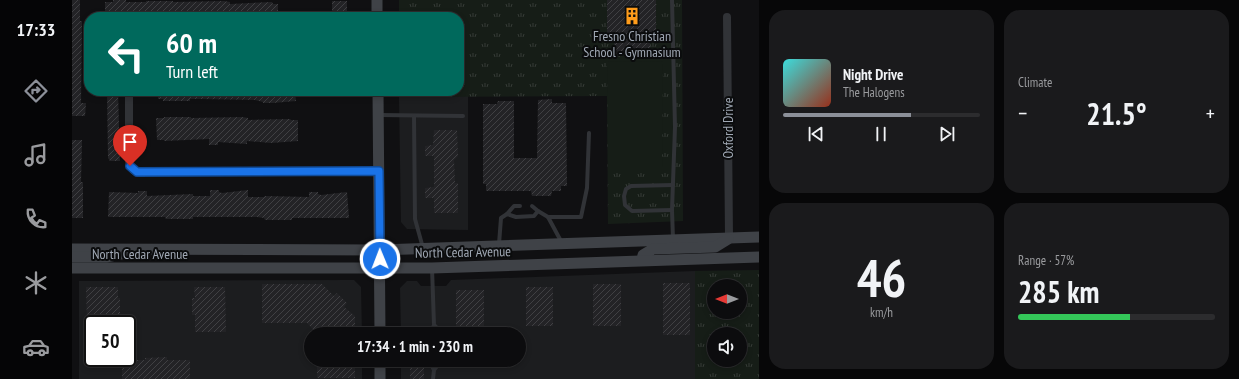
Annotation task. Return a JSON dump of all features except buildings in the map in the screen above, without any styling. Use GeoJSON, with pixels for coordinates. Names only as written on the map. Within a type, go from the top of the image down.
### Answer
{"type":"FeatureCollection","features":[{"type":"Feature","properties":{"kind":"main road"},"geometry":{"type":"LineString","coordinates":[[377,0],[377,12]]}},
{"type":"Feature","properties":{"kind":"main road"},"geometry":{"type":"LineString","coordinates":[[378,96],[380,327]]}},
{"type":"Feature","properties":{"kind":"main road","name":"North Cedar Avenue"},"geometry":{"type":"LineString","coordinates":[[72,249],[147,248],[380,250],[759,237]]}},
{"type":"Feature","properties":{"kind":"main road"},"geometry":{"type":"LineString","coordinates":[[642,260],[643,255],[653,250],[716,247],[729,238]]}},
{"type":"Feature","properties":{"kind":"main road"},"geometry":{"type":"LineString","coordinates":[[72,257],[106,257],[147,248]]}},
{"type":"Feature","properties":{"kind":"main road","name":"North Cedar Avenue"},"geometry":{"type":"LineString","coordinates":[[72,268],[432,268],[759,257]]}},
{"type":"Feature","properties":{"kind":"main road"},"geometry":{"type":"LineString","coordinates":[[380,367],[380,379]]}},
{"type":"Feature","properties":{"kind":"street","name":"Oxford Drive"},"geometry":{"type":"LineString","coordinates":[[727,17],[729,238]]}},
{"type":"Feature","properties":{"kind":"street"},"geometry":{"type":"LineString","coordinates":[[128,96],[129,162],[133,170],[137,172],[379,171]]}},
{"type":"Feature","properties":{"kind":"lane"},"geometry":{"type":"LineString","coordinates":[[672,0],[675,127],[672,210],[673,239]]}},
{"type":"Feature","properties":{"kind":"lane"},"geometry":{"type":"LineString","coordinates":[[378,115],[463,116]]}},
{"type":"Feature","properties":{"kind":"lane"},"geometry":{"type":"LineString","coordinates":[[414,116],[415,219],[424,249]]}},
{"type":"Feature","properties":{"kind":"lane"},"geometry":{"type":"LineString","coordinates":[[532,206],[548,217],[581,217],[587,188],[589,133]]}},
{"type":"Feature","properties":{"kind":"lane"},"geometry":{"type":"LineString","coordinates":[[672,210],[632,210],[625,205],[624,196],[626,189],[631,186],[673,185]]}},
{"type":"Feature","properties":{"kind":"lane"},"geometry":{"type":"LineString","coordinates":[[499,246],[501,218],[514,206],[520,206]]}},
{"type":"Feature","properties":{"kind":"lane"},"geometry":{"type":"LineString","coordinates":[[507,214],[516,217],[534,216],[538,211]]}},
{"type":"Feature","properties":{"kind":"lane"},"geometry":{"type":"LineString","coordinates":[[548,217],[562,244]]}},
{"type":"Feature","properties":{"kind":"lane"},"geometry":{"type":"LineString","coordinates":[[432,268],[434,325]]}},
{"type":"Feature","properties":{"kind":"lane"},"geometry":{"type":"LineString","coordinates":[[433,379],[434,370],[436,367]]}},
{"type":"Feature","properties":{"kind":"shaded area"},"geometry":{"type":"Polygon","coordinates":[[[468,96],[468,230],[407,229],[401,222],[399,97],[468,96]]]}},
{"type":"Feature","properties":{"kind":"shaded area"},"geometry":{"type":"Polygon","coordinates":[[[695,271],[695,379],[401,379],[401,367],[526,367],[526,327],[401,327],[400,288],[407,281],[417,281],[421,286],[446,286],[451,280],[695,271]]]}},
{"type":"Feature","properties":{"kind":"shaded area"},"geometry":{"type":"Polygon","coordinates":[[[354,280],[361,287],[362,327],[304,327],[304,367],[362,367],[362,379],[79,379],[79,281],[354,280]]]}},
{"type":"Feature","properties":{"kind":"green space"},"geometry":{"type":"Polygon","coordinates":[[[399,0],[682,0],[683,221],[608,224],[607,96],[399,97],[464,96],[464,12],[399,12],[399,0]]]}},
{"type":"Feature","properties":{"kind":"green space"},"geometry":{"type":"Polygon","coordinates":[[[663,61],[662,170],[608,170],[607,62],[663,61]]]}},
{"type":"Feature","properties":{"kind":"green space"},"geometry":{"type":"Polygon","coordinates":[[[759,270],[759,379],[695,379],[695,271],[759,270]]]}},
{"type":"Feature","properties":{"kind":"place","name":"Fresno Christian School - Gymnasium"},"geometry":{"type":"Point","coordinates":[632,16]}},
{"type":"Feature","properties":{"kind":"route"},"geometry":{"type":"LineString","coordinates":[[130,166],[137,172],[379,171],[380,259]]}}]}
